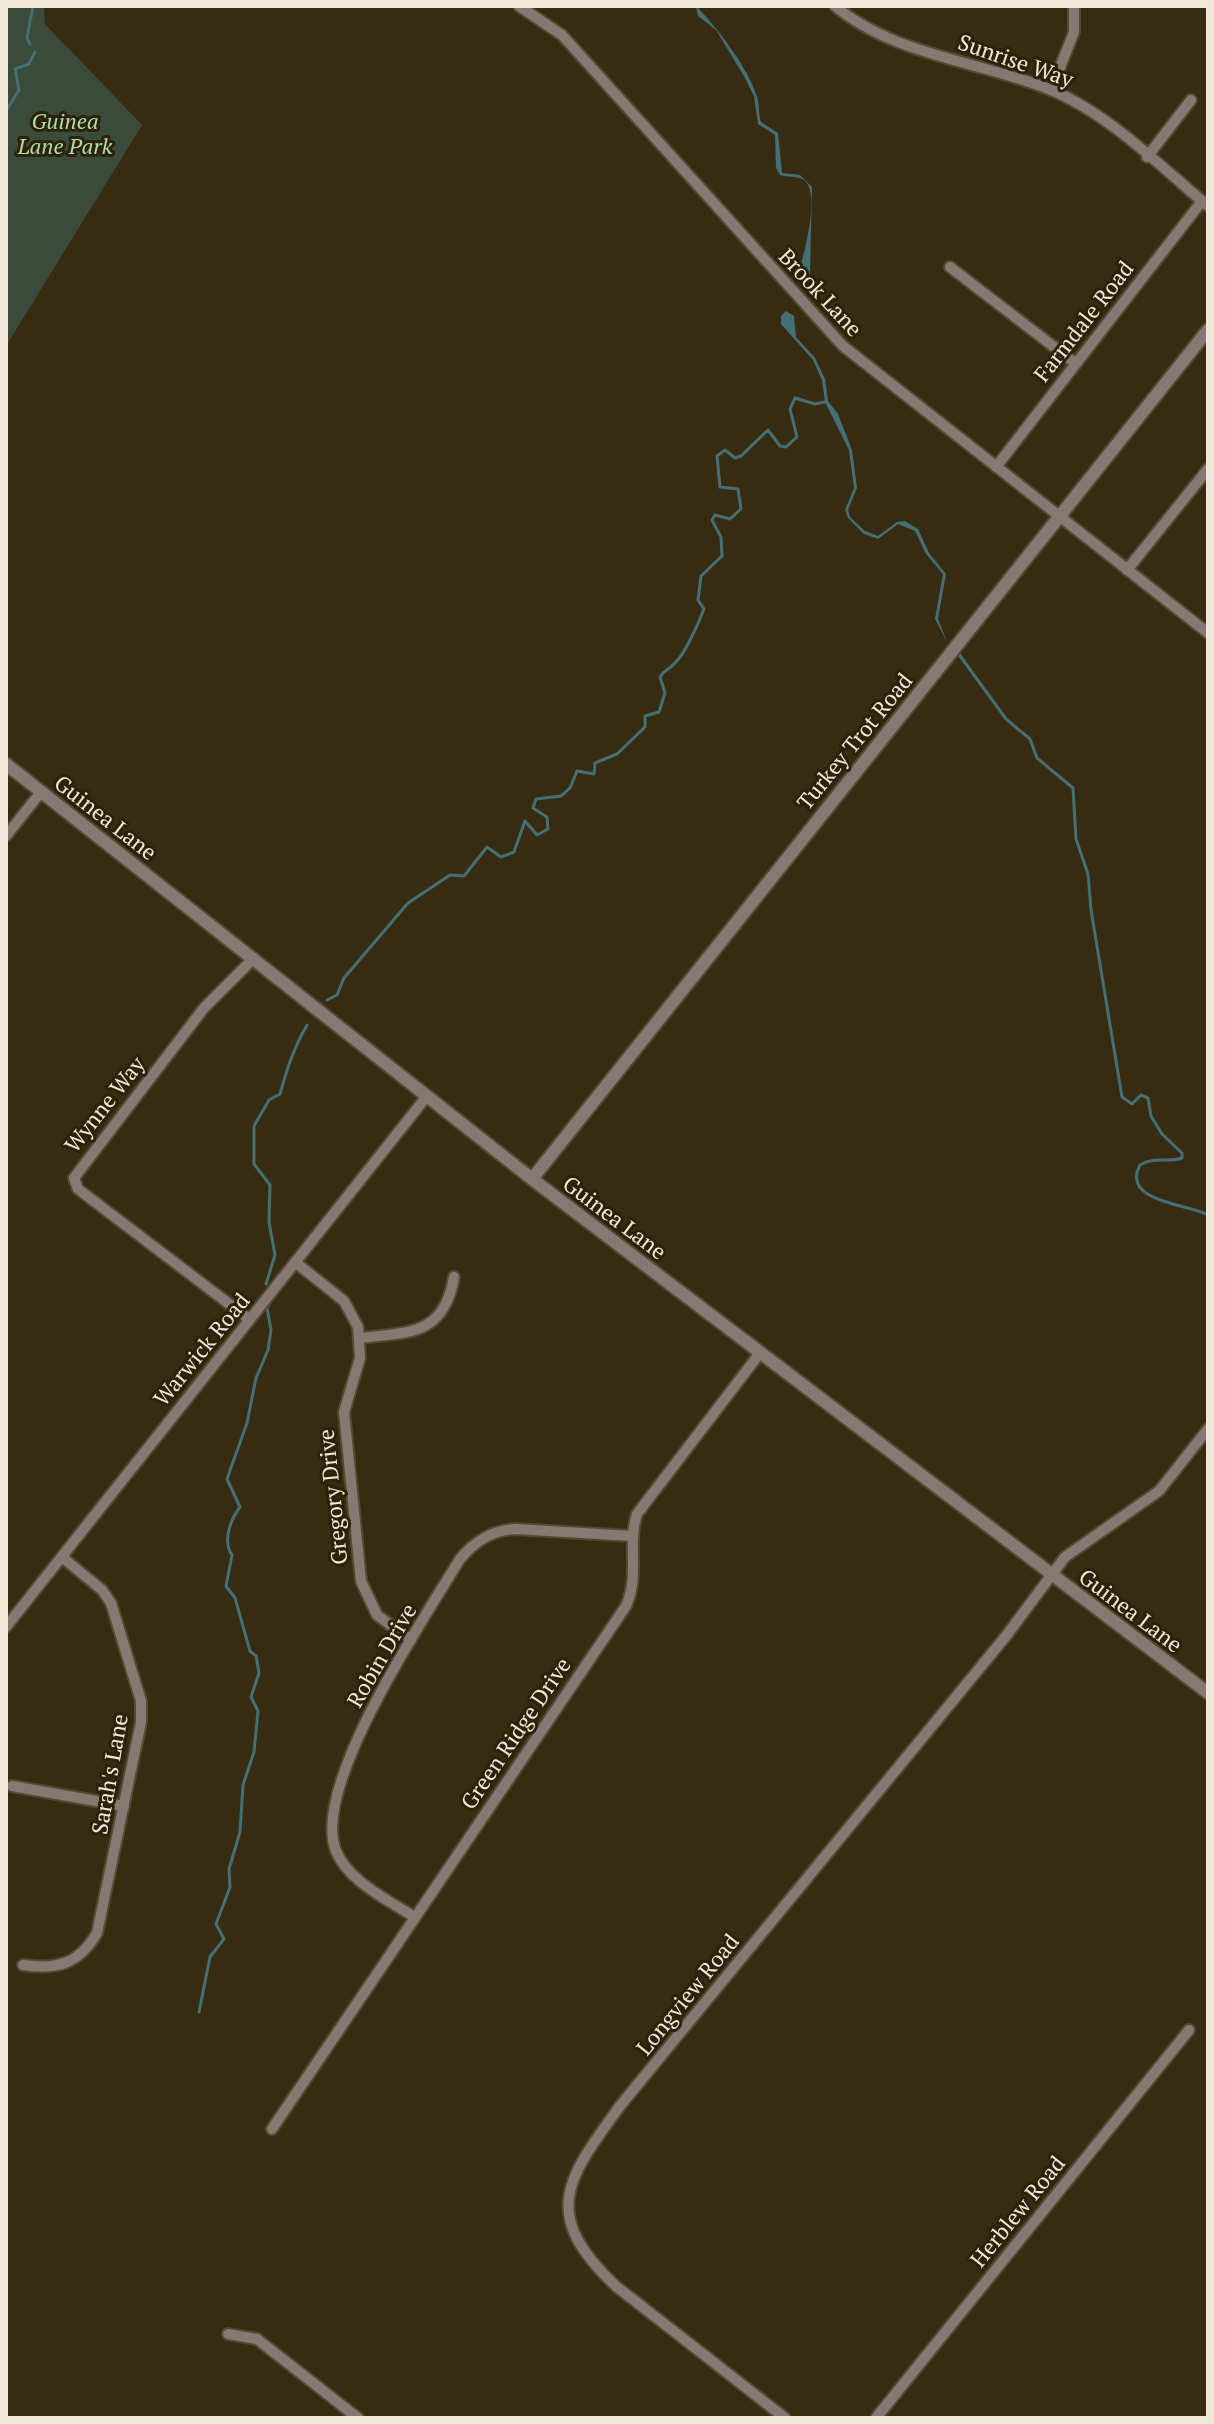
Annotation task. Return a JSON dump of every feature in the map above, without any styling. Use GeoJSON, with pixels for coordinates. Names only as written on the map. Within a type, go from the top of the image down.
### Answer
{"type":"FeatureCollection","features":[{"type":"Feature","properties":{"kind":"street","name":"Brook Lane"},"geometry":{"type":"LineString","coordinates":[[519,6],[562,35],[833,337],[1208,633]]}},
{"type":"Feature","properties":{"kind":"street","name":"Sunrise Way"},"geometry":{"type":"LineString","coordinates":[[835,6],[877,35],[1051,90],[1093,113],[1205,204]]}},
{"type":"Feature","properties":{"kind":"street"},"geometry":{"type":"LineString","coordinates":[[1051,90],[1074,32],[1074,6]]}},
{"type":"Feature","properties":{"kind":"street"},"geometry":{"type":"LineString","coordinates":[[1147,157],[1191,100]]}},
{"type":"Feature","properties":{"kind":"street","name":"Farmdale Road"},"geometry":{"type":"LineString","coordinates":[[996,467],[1075,363],[1205,204]]}},
{"type":"Feature","properties":{"kind":"street"},"geometry":{"type":"LineString","coordinates":[[950,267],[1075,363]]}},
{"type":"Feature","properties":{"kind":"street","name":"Turkey Trot Road"},"geometry":{"type":"LineString","coordinates":[[532,1179],[1208,330]]}},
{"type":"Feature","properties":{"kind":"street"},"geometry":{"type":"LineString","coordinates":[[1127,570],[1208,469]]}},
{"type":"Feature","properties":{"kind":"street","name":"Guinea Lane"},"geometry":{"type":"LineString","coordinates":[[6,764],[532,1179],[1208,1693]]}},
{"type":"Feature","properties":{"kind":"street"},"geometry":{"type":"LineString","coordinates":[[6,836],[41,792]]}},
{"type":"Feature","properties":{"kind":"street","name":"Wynne Way"},"geometry":{"type":"LineString","coordinates":[[249,1319],[78,1189],[74,1178],[204,1008],[254,958]]}},
{"type":"Feature","properties":{"kind":"street","name":"Warwick Road"},"geometry":{"type":"LineString","coordinates":[[6,1627],[427,1096]]}},
{"type":"Feature","properties":{"kind":"street"},"geometry":{"type":"LineString","coordinates":[[295,1262],[344,1301],[360,1338],[407,1333],[432,1323],[450,1301],[454,1277]]}},
{"type":"Feature","properties":{"kind":"street","name":"Gregory Drive"},"geometry":{"type":"LineString","coordinates":[[360,1338],[360,1358],[344,1412],[361,1581],[377,1615],[411,1640]]}},
{"type":"Feature","properties":{"kind":"street","name":"Green Ridge Drive"},"geometry":{"type":"LineString","coordinates":[[272,2129],[626,1606],[635,1580],[632,1536],[637,1514],[649,1494],[760,1353]]}},
{"type":"Feature","properties":{"kind":"street","name":"Longview Road"},"geometry":{"type":"LineString","coordinates":[[785,2418],[617,2287],[592,2263],[576,2239],[569,2215],[573,2174],[620,2106],[1074,1549],[1159,1491],[1208,1429]]}},
{"type":"Feature","properties":{"kind":"street","name":"Robin Drive"},"geometry":{"type":"LineString","coordinates":[[414,1917],[354,1876],[338,1854],[331,1829],[335,1806],[370,1710],[460,1559],[486,1536],[516,1529],[632,1536]]}},
{"type":"Feature","properties":{"kind":"street","name":"Sarah's Lane"},"geometry":{"type":"LineString","coordinates":[[23,1965],[57,1967],[74,1961],[91,1945],[100,1927],[141,1722],[141,1701],[111,1603],[102,1590],[62,1557]]}},
{"type":"Feature","properties":{"kind":"street"},"geometry":{"type":"LineString","coordinates":[[12,1786],[124,1806]]}},
{"type":"Feature","properties":{"kind":"street","name":"Herblew Road"},"geometry":{"type":"LineString","coordinates":[[876,2418],[1189,2030]]}},
{"type":"Feature","properties":{"kind":"street"},"geometry":{"type":"LineString","coordinates":[[228,2334],[257,2339],[358,2418]]}},
{"type":"Feature","properties":{"kind":"green space","name":"Guinea Lane Park"},"geometry":{"type":"Polygon","coordinates":[[[6,6],[44,6],[45,24],[142,125],[6,346],[6,6]]]}},
{"type":"Feature","properties":{"kind":"water"},"geometry":{"type":"Polygon","coordinates":[[[696,6],[721,35],[747,73],[757,97],[761,122],[778,133],[782,173],[800,175],[812,187],[810,274],[804,283],[797,279],[809,228],[809,187],[801,178],[780,175],[776,168],[775,135],[758,124],[754,96],[745,78],[716,30],[698,16],[696,6]]]}},
{"type":"Feature","properties":{"kind":"water"},"geometry":{"type":"Polygon","coordinates":[[[786,311],[794,316],[796,337],[815,358],[825,379],[828,401],[838,414],[852,450],[857,488],[848,510],[850,517],[865,531],[878,536],[897,522],[905,521],[918,529],[929,553],[946,574],[938,619],[947,642],[935,619],[943,574],[926,554],[915,531],[898,524],[878,539],[864,534],[848,518],[845,510],[854,488],[849,450],[825,402],[822,380],[813,360],[781,324],[781,316],[786,311]]]}},
{"type":"Feature","properties":{"kind":"waterway"},"geometry":{"type":"LineString","coordinates":[[30,44],[27,38],[33,6]]}},
{"type":"Feature","properties":{"kind":"waterway"},"geometry":{"type":"LineString","coordinates":[[6,111],[19,90],[15,69],[29,64],[35,52]]}},
{"type":"Feature","properties":{"kind":"waterway"},"geometry":{"type":"LineString","coordinates":[[327,1000],[337,995],[344,978],[408,903],[450,875],[464,876],[487,847],[501,857],[514,852],[525,821],[537,835],[548,829],[547,817],[533,808],[536,799],[561,796],[570,788],[577,771],[594,774],[595,763],[617,754],[645,727],[645,716],[659,712],[665,693],[660,677],[679,659],[691,638],[704,609],[698,600],[701,576],[722,556],[721,537],[712,520],[715,515],[730,519],[741,509],[738,489],[720,487],[717,456],[725,450],[735,458],[741,456],[768,430],[780,446],[786,447],[797,437],[790,409],[795,398],[815,404],[825,402]]}},
{"type":"Feature","properties":{"kind":"waterway"},"geometry":{"type":"LineString","coordinates":[[958,653],[1006,719],[1030,739],[1037,758],[1073,788],[1076,839],[1088,874],[1091,910],[1122,1097],[1132,1104],[1141,1095],[1148,1098],[1151,1116],[1162,1134],[1182,1153],[1182,1158],[1140,1165],[1136,1177],[1140,1187],[1160,1200],[1208,1215]]}},
{"type":"Feature","properties":{"kind":"waterway"},"geometry":{"type":"LineString","coordinates":[[266,1284],[275,1255],[269,1222],[270,1185],[254,1164],[254,1126],[269,1100],[280,1094],[291,1058],[307,1025]]}},
{"type":"Feature","properties":{"kind":"waterway"},"geometry":{"type":"LineString","coordinates":[[199,2012],[210,1957],[224,1939],[216,1924],[230,1887],[229,1869],[240,1832],[243,1785],[254,1752],[258,1711],[251,1697],[259,1673],[235,1598],[226,1586],[232,1555],[228,1543],[229,1530],[240,1507],[227,1479],[247,1423],[256,1378],[268,1350],[271,1330],[267,1308],[274,1295]]}}]}
